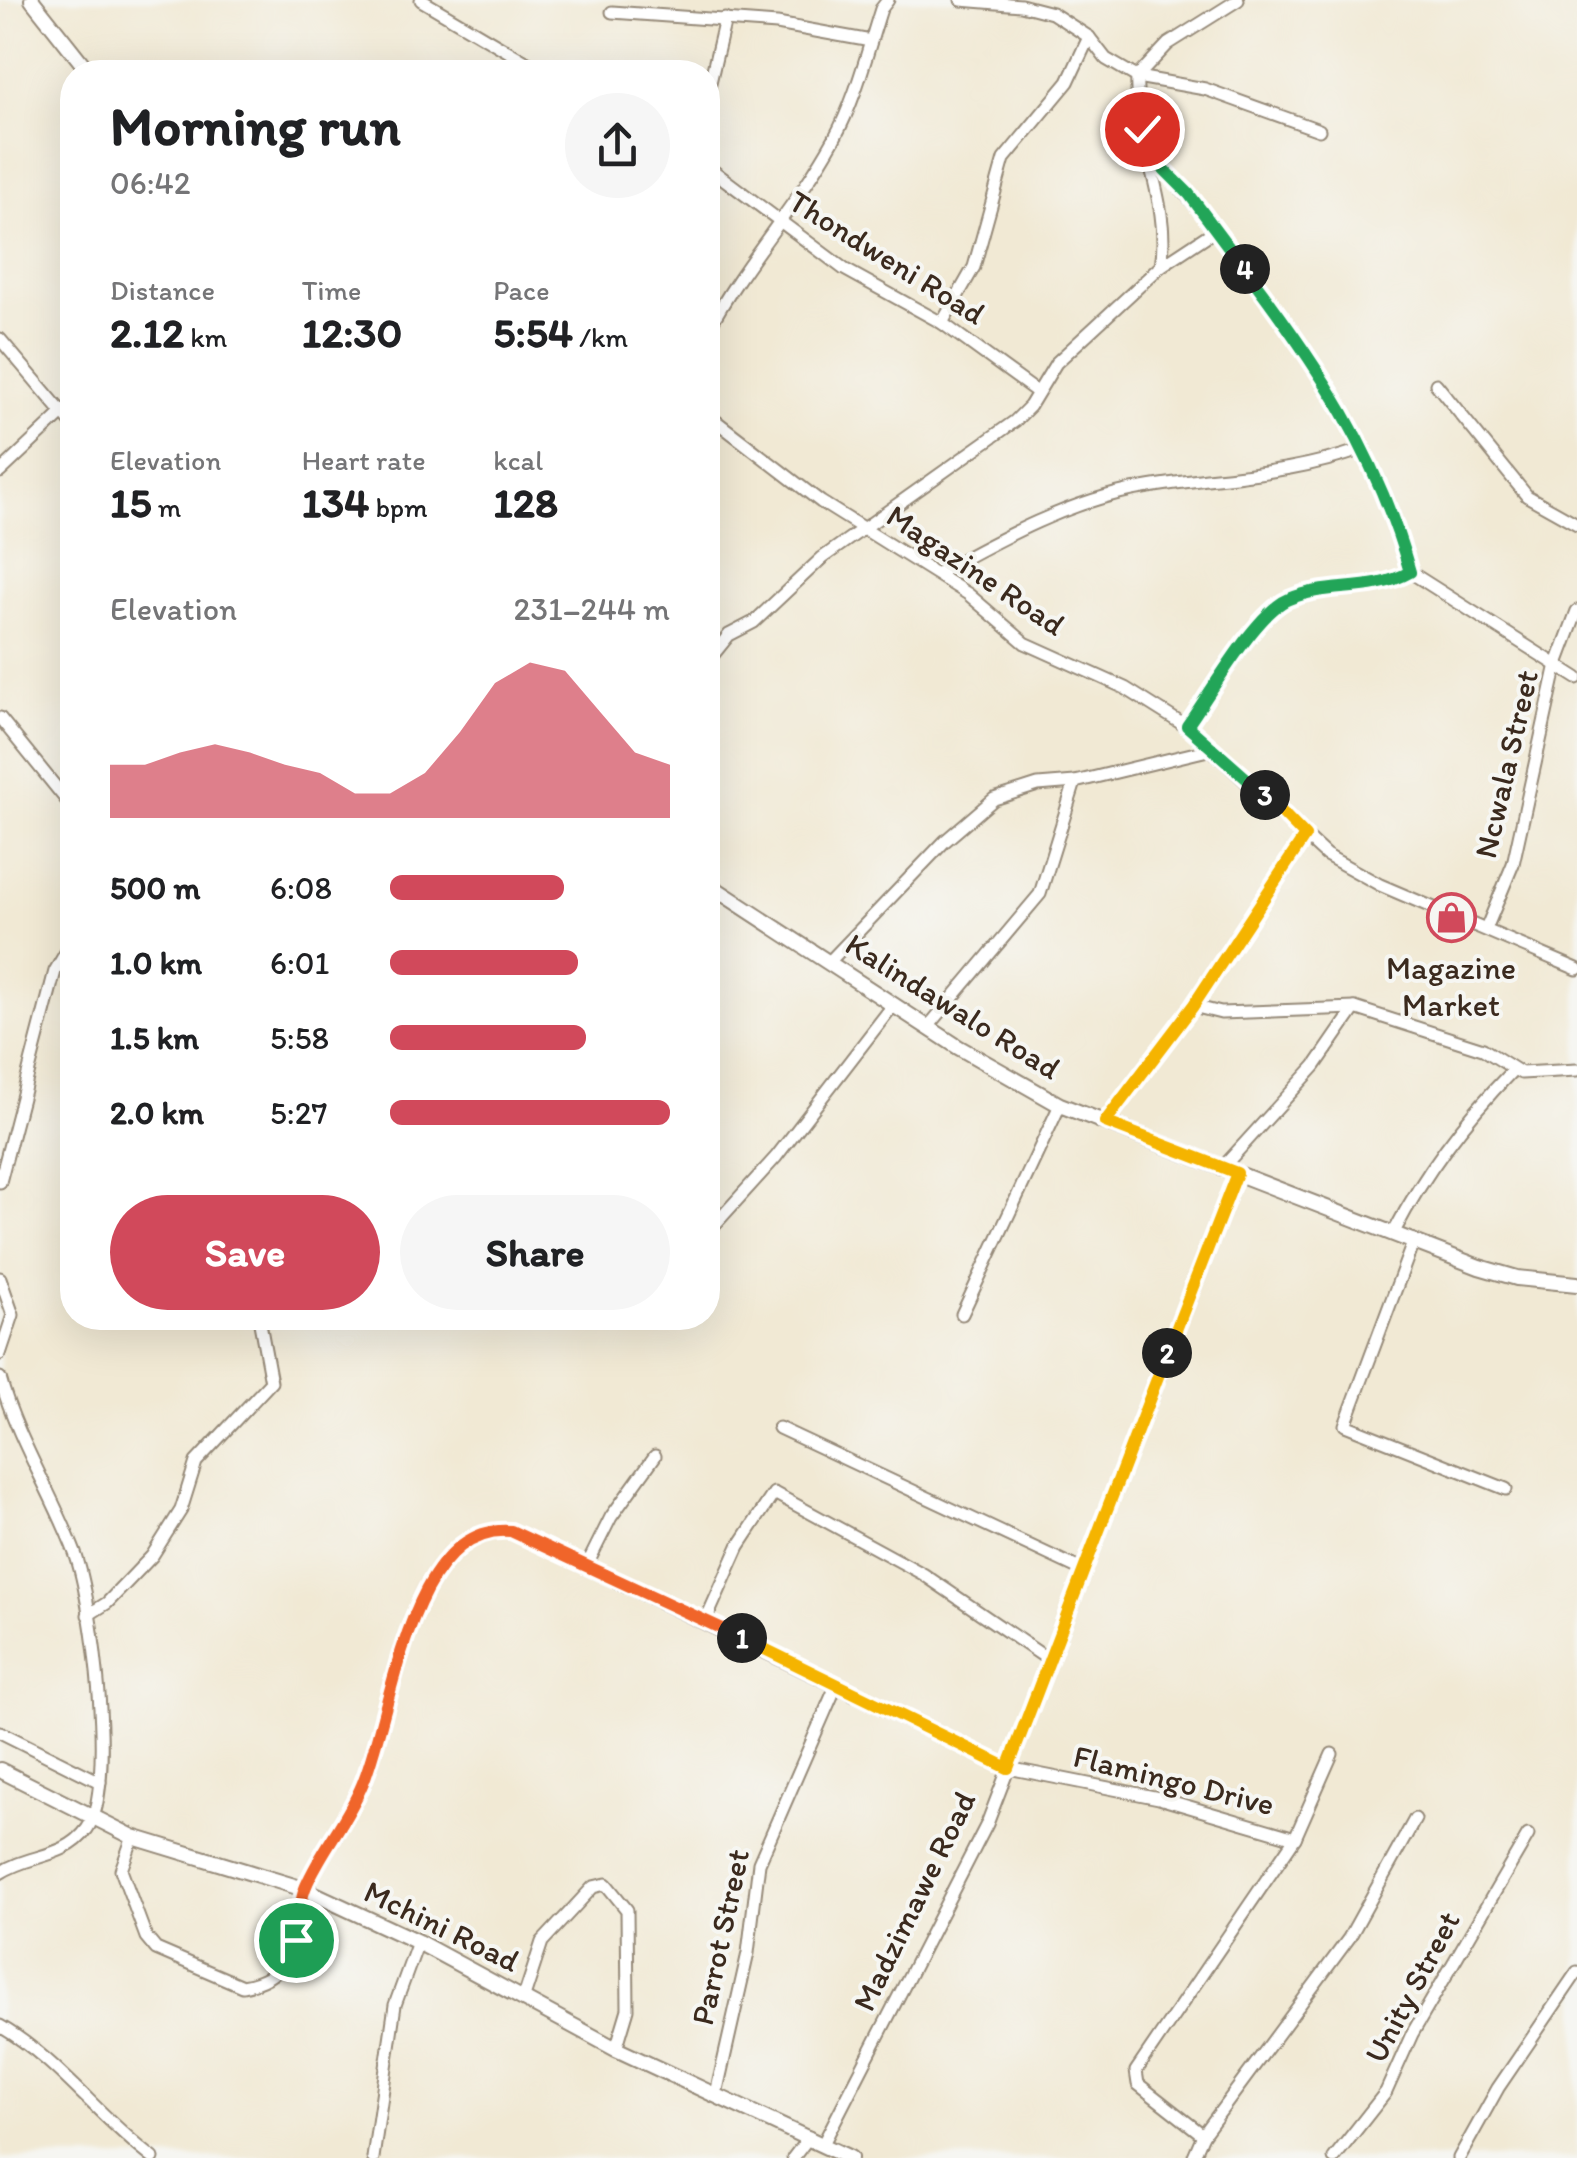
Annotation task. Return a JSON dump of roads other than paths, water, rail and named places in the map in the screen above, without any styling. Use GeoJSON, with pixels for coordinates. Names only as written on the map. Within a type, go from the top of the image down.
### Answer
{"type":"FeatureCollection","features":[{"type":"Feature","properties":{"kind":"street"},"geometry":{"type":"LineString","coordinates":[[32,0],[80,60]]}},
{"type":"Feature","properties":{"kind":"street"},"geometry":{"type":"LineString","coordinates":[[420,0],[522,60]]}},
{"type":"Feature","properties":{"kind":"street"},"geometry":{"type":"LineString","coordinates":[[720,311],[848,111],[888,0]]}},
{"type":"Feature","properties":{"kind":"street"},"geometry":{"type":"LineString","coordinates":[[961,0],[1022,4],[1052,13],[1089,37],[1106,59],[1137,77],[1205,89],[1319,130]]}},
{"type":"Feature","properties":{"kind":"street"},"geometry":{"type":"LineString","coordinates":[[1161,266],[1165,243],[1160,199],[1136,98],[1137,77],[1168,44],[1238,0]]}},
{"type":"Feature","properties":{"kind":"street"},"geometry":{"type":"LineString","coordinates":[[612,12],[725,19],[871,40]]}},
{"type":"Feature","properties":{"kind":"street"},"geometry":{"type":"LineString","coordinates":[[715,60],[725,19]]}},
{"type":"Feature","properties":{"kind":"street"},"geometry":{"type":"LineString","coordinates":[[942,323],[974,267],[1004,159],[1068,82],[1089,37]]}},
{"type":"Feature","properties":{"kind":"street"},"geometry":{"type":"LineString","coordinates":[[1148,153],[1189,194],[1333,390],[1397,527],[1410,572],[1577,678]]}},
{"type":"Feature","properties":{"kind":"street","name":"Thondweni Road"},"geometry":{"type":"LineString","coordinates":[[720,176],[844,269],[942,323],[1037,392]]}},
{"type":"Feature","properties":{"kind":"street"},"geometry":{"type":"LineString","coordinates":[[720,646],[729,635],[754,622],[862,527],[1015,420],[1056,363],[1161,266],[1214,231]]}},
{"type":"Feature","properties":{"kind":"street"},"geometry":{"type":"LineString","coordinates":[[0,339],[60,403]]}},
{"type":"Feature","properties":{"kind":"street"},"geometry":{"type":"LineString","coordinates":[[1436,384],[1527,496],[1577,524]]}},
{"type":"Feature","properties":{"kind":"street"},"geometry":{"type":"LineString","coordinates":[[0,472],[60,422]]}},
{"type":"Feature","properties":{"kind":"street","name":"Magazine Road"},"geometry":{"type":"LineString","coordinates":[[720,424],[821,502],[938,573],[1026,642],[1125,688],[1187,726],[1326,855],[1380,885],[1577,969]]}},
{"type":"Feature","properties":{"kind":"street"},"geometry":{"type":"LineString","coordinates":[[938,573],[985,547],[1098,500],[1142,488],[1308,468],[1362,450]]}},
{"type":"Feature","properties":{"kind":"street"},"geometry":{"type":"LineString","coordinates":[[1187,726],[1256,630],[1283,601],[1381,586],[1410,572]]}},
{"type":"Feature","properties":{"kind":"street","name":"Ncwala Street"},"geometry":{"type":"LineString","coordinates":[[1486,929],[1513,864],[1557,664],[1577,610]]}},
{"type":"Feature","properties":{"kind":"street"},"geometry":{"type":"LineString","coordinates":[[0,718],[60,793]]}},
{"type":"Feature","properties":{"kind":"street"},"geometry":{"type":"LineString","coordinates":[[830,960],[981,808],[1012,792],[1075,782],[1212,749]]}},
{"type":"Feature","properties":{"kind":"street"},"geometry":{"type":"LineString","coordinates":[[928,1027],[1040,894],[1075,782]]}},
{"type":"Feature","properties":{"kind":"street"},"geometry":{"type":"LineString","coordinates":[[1105,1122],[1193,1006],[1305,836]]}},
{"type":"Feature","properties":{"kind":"street","name":"Kalindawalo Road"},"geometry":{"type":"LineString","coordinates":[[720,891],[1013,1081],[1060,1105],[1230,1169],[1295,1199],[1516,1278],[1577,1284]]}},
{"type":"Feature","properties":{"kind":"street"},"geometry":{"type":"LineString","coordinates":[[1,1175],[60,962]]}},
{"type":"Feature","properties":{"kind":"street"},"geometry":{"type":"LineString","coordinates":[[720,1219],[776,1157],[894,1004]]}},
{"type":"Feature","properties":{"kind":"street"},"geometry":{"type":"LineString","coordinates":[[1193,1006],[1221,1013],[1355,1008],[1483,1049],[1512,1070],[1577,1070]]}},
{"type":"Feature","properties":{"kind":"street"},"geometry":{"type":"LineString","coordinates":[[1230,1169],[1315,1066],[1355,1008]]}},
{"type":"Feature","properties":{"kind":"street"},"geometry":{"type":"LineString","coordinates":[[1394,1232],[1415,1191],[1473,1110],[1512,1070]]}},
{"type":"Feature","properties":{"kind":"street"},"geometry":{"type":"LineString","coordinates":[[962,1314],[1060,1105]]}},
{"type":"Feature","properties":{"kind":"street","name":"Madzimawe Road"},"geometry":{"type":"LineString","coordinates":[[793,2158],[816,2140],[987,1824],[1230,1169]]}},
{"type":"Feature","properties":{"kind":"street"},"geometry":{"type":"LineString","coordinates":[[1414,1240],[1344,1425],[1506,1489]]}},
{"type":"Feature","properties":{"kind":"street"},"geometry":{"type":"LineString","coordinates":[[0,1278],[14,1315],[0,1354]]}},
{"type":"Feature","properties":{"kind":"street"},"geometry":{"type":"LineString","coordinates":[[88,1614],[107,1603],[152,1556],[181,1510],[196,1462],[268,1388],[271,1378],[261,1330]]}},
{"type":"Feature","properties":{"kind":"street"},"geometry":{"type":"LineString","coordinates":[[0,1378],[74,1550],[88,1614],[102,1734],[95,1815],[81,1835],[61,1851],[0,1873]]}},
{"type":"Feature","properties":{"kind":"street"},"geometry":{"type":"LineString","coordinates":[[780,1428],[1084,1571]]}},
{"type":"Feature","properties":{"kind":"street"},"geometry":{"type":"LineString","coordinates":[[586,1566],[610,1517],[655,1456]]}},
{"type":"Feature","properties":{"kind":"street"},"geometry":{"type":"LineString","coordinates":[[706,1622],[739,1546],[774,1493],[923,1574],[1049,1660]]}},
{"type":"Feature","properties":{"kind":"street","name":"Flamingo Drive"},"geometry":{"type":"LineString","coordinates":[[304,1889],[363,1783],[416,1607],[446,1562],[469,1539],[496,1530],[511,1531],[1008,1768],[1159,1798],[1295,1838]]}},
{"type":"Feature","properties":{"kind":"street","name":"Parrot Street"},"geometry":{"type":"LineString","coordinates":[[716,2094],[748,1953],[759,1863],[836,1684]]}},
{"type":"Feature","properties":{"kind":"street"},"geometry":{"type":"LineString","coordinates":[[0,1732],[100,1782]]}},
{"type":"Feature","properties":{"kind":"street"},"geometry":{"type":"LineString","coordinates":[[1203,2135],[1138,2084],[1136,2071],[1295,1838],[1332,1754]]}},
{"type":"Feature","properties":{"kind":"street","name":"Mchini Road"},"geometry":{"type":"LineString","coordinates":[[0,1770],[133,1837],[304,1889],[418,1942],[616,2049],[850,2158]]}},
{"type":"Feature","properties":{"kind":"street"},"geometry":{"type":"LineString","coordinates":[[1193,2158],[1203,2135],[1358,1925],[1415,1819]]}},
{"type":"Feature","properties":{"kind":"street","name":"Unity Street"},"geometry":{"type":"LineString","coordinates":[[1334,2158],[1386,2092],[1412,2034],[1528,1836]]}},
{"type":"Feature","properties":{"kind":"street"},"geometry":{"type":"LineString","coordinates":[[133,1837],[120,1865],[149,1942],[163,1955],[238,1985],[263,1979],[289,1954],[304,1889]]}},
{"type":"Feature","properties":{"kind":"street"},"geometry":{"type":"LineString","coordinates":[[524,1998],[548,1933],[592,1887],[606,1884],[627,1910],[628,2009],[616,2049]]}},
{"type":"Feature","properties":{"kind":"street"},"geometry":{"type":"LineString","coordinates":[[372,2158],[394,2004],[418,1942]]}},
{"type":"Feature","properties":{"kind":"street"},"geometry":{"type":"LineString","coordinates":[[1460,2158],[1498,2088],[1577,1972]]}},
{"type":"Feature","properties":{"kind":"street"},"geometry":{"type":"LineString","coordinates":[[0,2026],[45,2054],[110,2126],[153,2158]]}},
{"type":"Feature","properties":{"kind":"place","name":"Magazine Market"},"geometry":{"type":"Point","coordinates":[1451,918]}}]}
